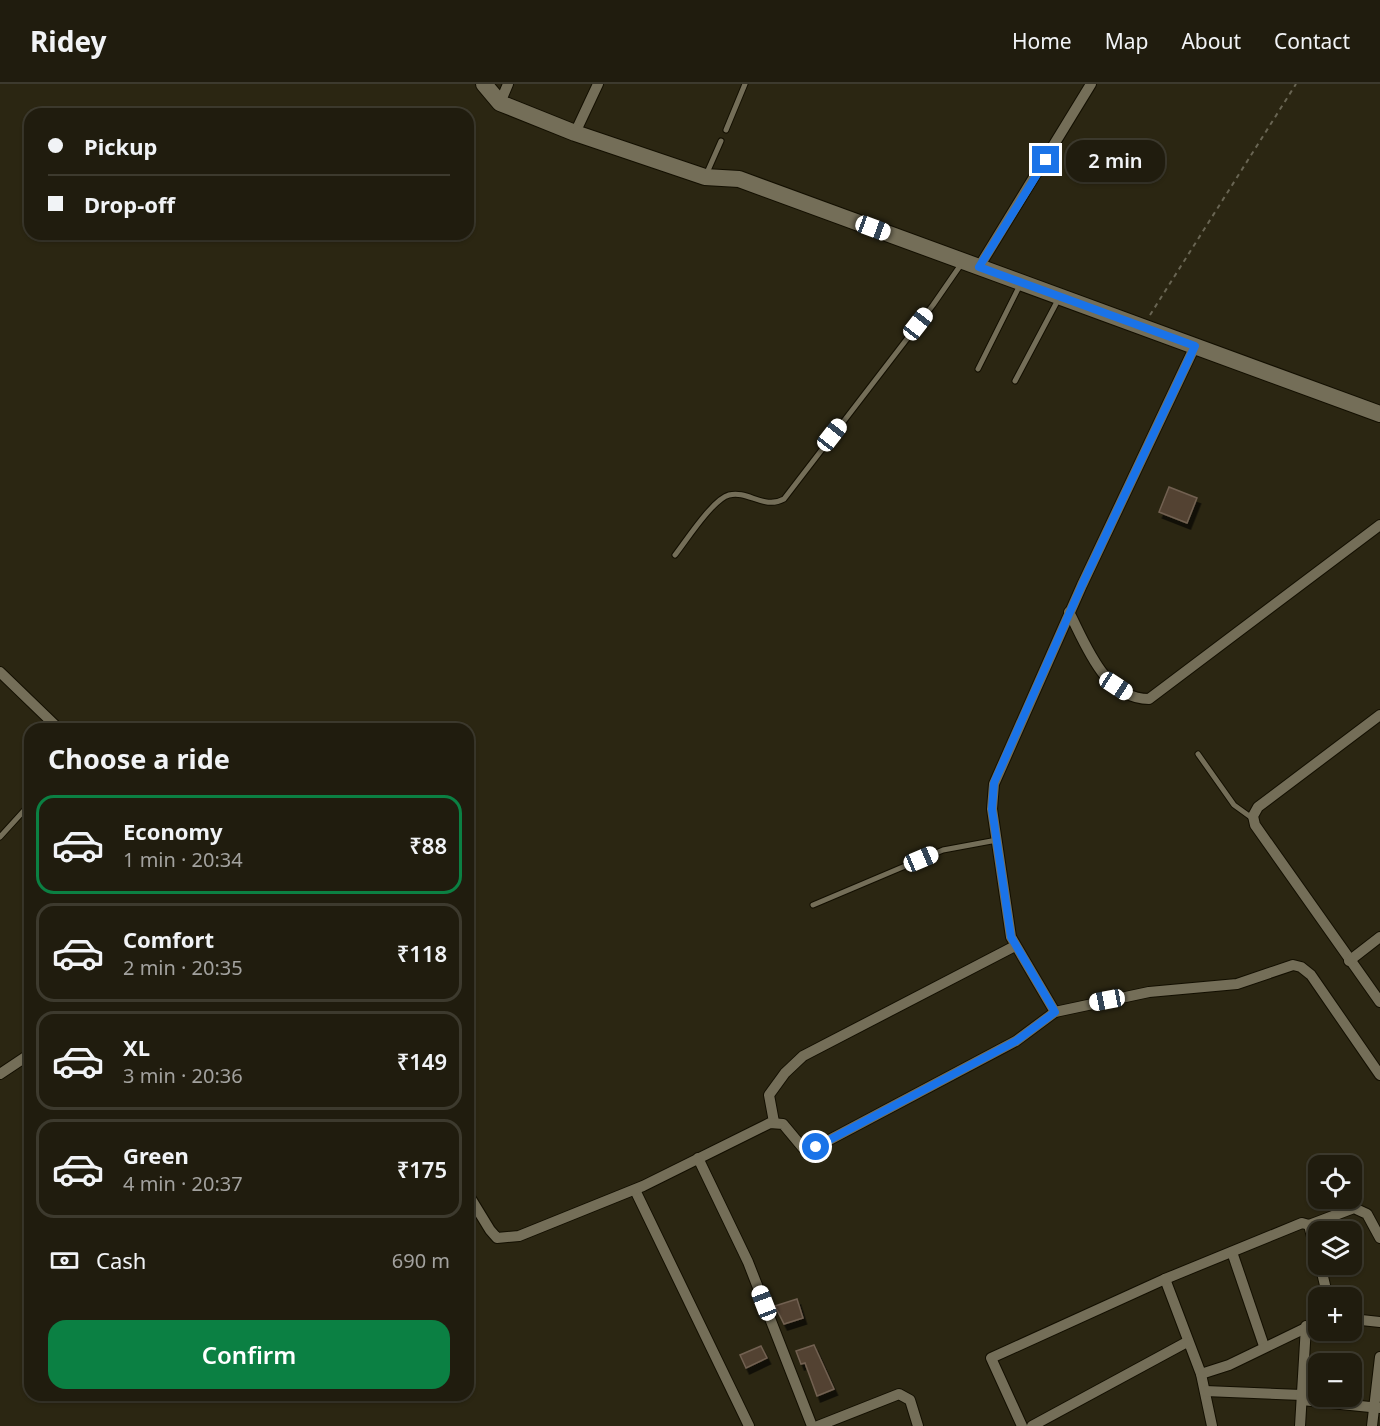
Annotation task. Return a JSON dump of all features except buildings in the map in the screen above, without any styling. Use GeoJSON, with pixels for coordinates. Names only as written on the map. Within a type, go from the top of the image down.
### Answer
{"type":"FeatureCollection","features":[{"type":"Feature","properties":{"kind":"main road"},"geometry":{"type":"LineString","coordinates":[[484,84],[500,103],[575,133],[705,177],[740,179],[1380,414]]}},
{"type":"Feature","properties":{"kind":"street"},"geometry":{"type":"LineString","coordinates":[[500,103],[508,84]]}},
{"type":"Feature","properties":{"kind":"street"},"geometry":{"type":"LineString","coordinates":[[575,133],[597,84]]}},
{"type":"Feature","properties":{"kind":"street"},"geometry":{"type":"LineString","coordinates":[[979,267],[1090,84]]}},
{"type":"Feature","properties":{"kind":"street"},"geometry":{"type":"LineString","coordinates":[[1055,1012],[1015,946],[1008,921],[991,795],[994,783],[1069,612],[1195,346]]}},
{"type":"Feature","properties":{"kind":"street"},"geometry":{"type":"LineString","coordinates":[[1069,612],[1104,675],[1130,695],[1149,699],[1380,525]]}},
{"type":"Feature","properties":{"kind":"street"},"geometry":{"type":"LineString","coordinates":[[0,672],[54,723]]}},
{"type":"Feature","properties":{"kind":"street"},"geometry":{"type":"LineString","coordinates":[[1380,715],[1258,807],[1253,819],[1349,961],[1380,1002]]}},
{"type":"Feature","properties":{"kind":"street"},"geometry":{"type":"LineString","coordinates":[[1349,961],[1380,937]]}},
{"type":"Feature","properties":{"kind":"street"},"geometry":{"type":"LineString","coordinates":[[774,1122],[769,1095],[785,1073],[803,1056],[1015,946]]}},
{"type":"Feature","properties":{"kind":"street"},"geometry":{"type":"LineString","coordinates":[[474,1204],[497,1238],[506,1239],[635,1190],[774,1122],[783,1124],[803,1148],[816,1147],[1016,1041],[1055,1012],[1149,992],[1217,987],[1293,966],[1301,967],[1311,975],[1380,1075]]}},
{"type":"Feature","properties":{"kind":"street"},"geometry":{"type":"LineString","coordinates":[[0,1074],[24,1058]]}},
{"type":"Feature","properties":{"kind":"street"},"geometry":{"type":"LineString","coordinates":[[698,1158],[748,1262],[812,1426]]}},
{"type":"Feature","properties":{"kind":"street"},"geometry":{"type":"LineString","coordinates":[[635,1190],[749,1426]]}},
{"type":"Feature","properties":{"kind":"street"},"geometry":{"type":"LineString","coordinates":[[1320,1221],[1354,1208],[1367,1214],[1380,1238]]}},
{"type":"Feature","properties":{"kind":"street"},"geometry":{"type":"LineString","coordinates":[[1022,1426],[990,1358],[1165,1279],[1302,1223],[1308,1225]]}},
{"type":"Feature","properties":{"kind":"street"},"geometry":{"type":"LineString","coordinates":[[1232,1252],[1264,1346]]}},
{"type":"Feature","properties":{"kind":"street"},"geometry":{"type":"LineString","coordinates":[[1165,1279],[1201,1374],[1212,1426]]}},
{"type":"Feature","properties":{"kind":"street"},"geometry":{"type":"LineString","coordinates":[[1362,1320],[1380,1322]]}},
{"type":"Feature","properties":{"kind":"street"},"geometry":{"type":"LineString","coordinates":[[1201,1374],[1228,1365],[1306,1326],[1300,1426]]}},
{"type":"Feature","properties":{"kind":"street"},"geometry":{"type":"LineString","coordinates":[[1032,1426],[1187,1341]]}},
{"type":"Feature","properties":{"kind":"street"},"geometry":{"type":"LineString","coordinates":[[1372,1426],[1377,1407],[1380,1358]]}},
{"type":"Feature","properties":{"kind":"street"},"geometry":{"type":"LineString","coordinates":[[1205,1391],[1302,1398],[1377,1407]]}},
{"type":"Feature","properties":{"kind":"street"},"geometry":{"type":"LineString","coordinates":[[818,1426],[899,1394],[910,1400],[918,1426]]}},
{"type":"Feature","properties":{"kind":"lane"},"geometry":{"type":"LineString","coordinates":[[726,130],[745,84]]}},
{"type":"Feature","properties":{"kind":"lane"},"geometry":{"type":"LineString","coordinates":[[705,177],[721,141]]}},
{"type":"Feature","properties":{"kind":"lane"},"geometry":{"type":"LineString","coordinates":[[675,555],[723,498],[737,494],[772,503],[784,499],[933,305],[963,261]]}},
{"type":"Feature","properties":{"kind":"lane"},"geometry":{"type":"LineString","coordinates":[[978,369],[1022,283]]}},
{"type":"Feature","properties":{"kind":"lane"},"geometry":{"type":"LineString","coordinates":[[1015,381],[1060,297]]}},
{"type":"Feature","properties":{"kind":"lane"},"geometry":{"type":"LineString","coordinates":[[1198,754],[1234,806],[1253,819]]}},
{"type":"Feature","properties":{"kind":"lane"},"geometry":{"type":"LineString","coordinates":[[0,837],[24,811]]}},
{"type":"Feature","properties":{"kind":"lane"},"geometry":{"type":"LineString","coordinates":[[813,905],[943,850],[997,840]]}},
{"type":"Feature","properties":{"kind":"path"},"geometry":{"type":"LineString","coordinates":[[1143,327],[1296,84]]}},
{"type":"Feature","properties":{"kind":"route"},"geometry":{"type":"LineString","coordinates":[[816,1147],[1016,1041],[1055,1012],[1011,937],[991,795],[999,768],[1082,585],[1195,346],[979,267],[1046,160]]}}]}
